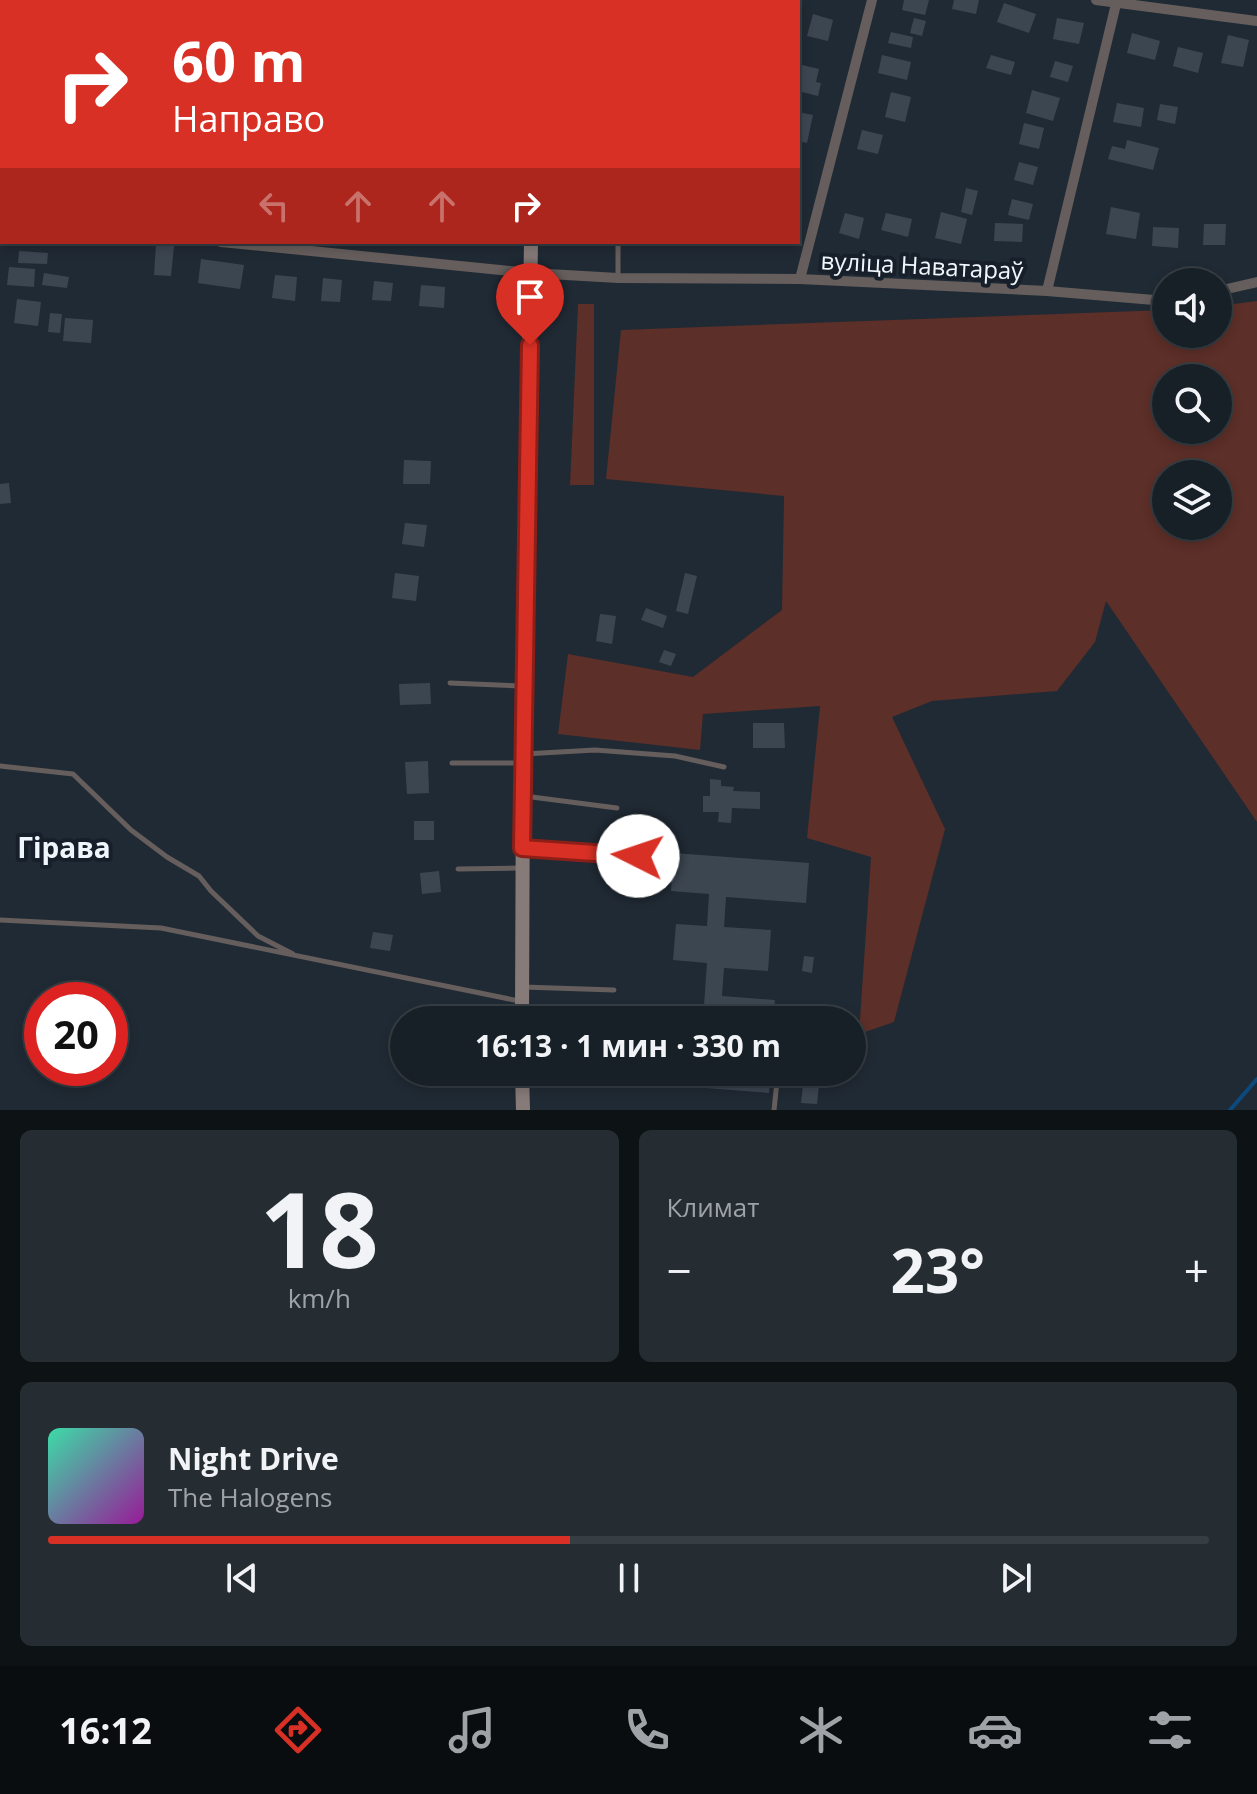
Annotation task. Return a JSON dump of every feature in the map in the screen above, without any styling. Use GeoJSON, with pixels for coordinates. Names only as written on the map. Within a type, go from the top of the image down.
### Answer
{"type":"FeatureCollection","features":[{"type":"Feature","properties":{"kind":"main road"},"geometry":{"type":"LineString","coordinates":[[522,1006],[531,244]]}},
{"type":"Feature","properties":{"kind":"main road"},"geometry":{"type":"LineString","coordinates":[[522,1086],[523,1110]]}},
{"type":"Feature","properties":{"kind":"street"},"geometry":{"type":"LineString","coordinates":[[800,279],[872,0]]}},
{"type":"Feature","properties":{"kind":"street"},"geometry":{"type":"LineString","coordinates":[[1096,0],[1257,21]]}},
{"type":"Feature","properties":{"kind":"street"},"geometry":{"type":"LineString","coordinates":[[1047,291],[1116,4]]}},
{"type":"Feature","properties":{"kind":"street","name":"вуліца Наватараў"},"geometry":{"type":"LineString","coordinates":[[241,244],[531,273],[618,278],[800,279],[1047,291],[1152,300]]}},
{"type":"Feature","properties":{"kind":"street"},"geometry":{"type":"LineString","coordinates":[[1232,288],[1257,282]]}},
{"type":"Feature","properties":{"kind":"lane"},"geometry":{"type":"LineString","coordinates":[[618,244],[618,278]]}},
{"type":"Feature","properties":{"kind":"lane"},"geometry":{"type":"LineString","coordinates":[[450,683],[524,686]]}},
{"type":"Feature","properties":{"kind":"lane"},"geometry":{"type":"LineString","coordinates":[[452,763],[608,751],[675,756],[724,767]]}},
{"type":"Feature","properties":{"kind":"lane"},"geometry":{"type":"LineString","coordinates":[[0,766],[73,774],[131,830],[199,876],[258,936],[301,958]]}},
{"type":"Feature","properties":{"kind":"lane"},"geometry":{"type":"LineString","coordinates":[[523,796],[617,808]]}},
{"type":"Feature","properties":{"kind":"lane"},"geometry":{"type":"LineString","coordinates":[[522,848],[665,858]]}},
{"type":"Feature","properties":{"kind":"lane"},"geometry":{"type":"LineString","coordinates":[[458,869],[522,868]]}},
{"type":"Feature","properties":{"kind":"lane"},"geometry":{"type":"LineString","coordinates":[[0,920],[161,928],[301,958],[522,995],[614,990]]}},
{"type":"Feature","properties":{"kind":"lane"},"geometry":{"type":"LineString","coordinates":[[774,1110],[777,1086]]}},
{"type":"Feature","properties":{"kind":"shaded area"},"geometry":{"type":"Polygon","coordinates":[[[1257,301],[1257,822],[1106,601],[1095,642],[1057,691],[932,701],[892,717],[945,829],[894,1022],[866,1032],[866,1006],[861,1006],[871,857],[807,838],[820,706],[703,714],[700,750],[558,734],[568,654],[693,677],[782,610],[784,496],[606,479],[621,330],[1152,311],[1152,348],[1232,348],[1232,304],[1257,301]]]}},
{"type":"Feature","properties":{"kind":"shaded area"},"geometry":{"type":"Polygon","coordinates":[[[578,304],[594,304],[594,485],[570,485],[578,304]]]}},
{"type":"Feature","properties":{"kind":"building"},"geometry":{"type":"Polygon","coordinates":[[[904,0],[929,0],[925,15],[902,10],[904,0]]]}},
{"type":"Feature","properties":{"kind":"building"},"geometry":{"type":"Polygon","coordinates":[[[954,0],[979,0],[976,14],[952,9],[954,0]]]}},
{"type":"Feature","properties":{"kind":"building"},"geometry":{"type":"Polygon","coordinates":[[[1004,3],[1036,14],[1029,33],[997,22],[1004,3]]]}},
{"type":"Feature","properties":{"kind":"building"},"geometry":{"type":"Polygon","coordinates":[[[813,14],[833,20],[828,41],[807,36],[813,14]]]}},
{"type":"Feature","properties":{"kind":"building"},"geometry":{"type":"Polygon","coordinates":[[[914,18],[926,21],[922,36],[910,33],[914,18]]]}},
{"type":"Feature","properties":{"kind":"building"},"geometry":{"type":"Polygon","coordinates":[[[1057,18],[1084,23],[1079,44],[1053,39],[1057,18]]]}},
{"type":"Feature","properties":{"kind":"building"},"geometry":{"type":"Polygon","coordinates":[[[891,32],[913,37],[911,48],[888,43],[891,32]]]}},
{"type":"Feature","properties":{"kind":"building"},"geometry":{"type":"Polygon","coordinates":[[[1132,33],[1160,41],[1155,60],[1127,53],[1132,33]]]}},
{"type":"Feature","properties":{"kind":"building"},"geometry":{"type":"Polygon","coordinates":[[[1228,35],[1249,40],[1243,67],[1221,63],[1228,35]]]}},
{"type":"Feature","properties":{"kind":"building"},"geometry":{"type":"Polygon","coordinates":[[[1178,47],[1203,53],[1198,73],[1173,66],[1178,47]]]}},
{"type":"Feature","properties":{"kind":"building"},"geometry":{"type":"Polygon","coordinates":[[[882,55],[911,62],[907,80],[878,73],[882,55]]]}},
{"type":"Feature","properties":{"kind":"building"},"geometry":{"type":"Polygon","coordinates":[[[991,55],[1015,62],[1011,75],[986,68],[991,55]]]}},
{"type":"Feature","properties":{"kind":"building"},"geometry":{"type":"Polygon","coordinates":[[[1055,61],[1073,66],[1068,82],[1050,77],[1055,61]]]}},
{"type":"Feature","properties":{"kind":"building"},"geometry":{"type":"Polygon","coordinates":[[[800,64],[819,69],[816,82],[821,83],[818,96],[800,92],[800,64]]]}},
{"type":"Feature","properties":{"kind":"building"},"geometry":{"type":"Polygon","coordinates":[[[1032,90],[1060,98],[1053,121],[1026,113],[1032,90]]]}},
{"type":"Feature","properties":{"kind":"building"},"geometry":{"type":"Polygon","coordinates":[[[891,92],[911,97],[905,122],[885,117],[891,92]]]}},
{"type":"Feature","properties":{"kind":"building"},"geometry":{"type":"Polygon","coordinates":[[[1117,103],[1144,108],[1141,127],[1113,122],[1117,103]]]}},
{"type":"Feature","properties":{"kind":"building"},"geometry":{"type":"Polygon","coordinates":[[[1160,104],[1178,107],[1175,124],[1157,120],[1160,104]]]}},
{"type":"Feature","properties":{"kind":"building"},"geometry":{"type":"Polygon","coordinates":[[[800,112],[813,115],[807,143],[800,141],[800,112]]]}},
{"type":"Feature","properties":{"kind":"building"},"geometry":{"type":"Polygon","coordinates":[[[1024,123],[1044,128],[1039,149],[1019,144],[1024,123]]]}},
{"type":"Feature","properties":{"kind":"building"},"geometry":{"type":"Polygon","coordinates":[[[862,130],[883,135],[878,154],[857,149],[862,130]]]}},
{"type":"Feature","properties":{"kind":"building"},"geometry":{"type":"Polygon","coordinates":[[[1127,140],[1159,148],[1153,170],[1108,159],[1112,146],[1125,149],[1127,140]]]}},
{"type":"Feature","properties":{"kind":"building"},"geometry":{"type":"Polygon","coordinates":[[[1019,162],[1038,167],[1033,185],[1014,180],[1019,162]]]}},
{"type":"Feature","properties":{"kind":"building"},"geometry":{"type":"Polygon","coordinates":[[[966,188],[978,191],[972,215],[961,212],[966,188]]]}},
{"type":"Feature","properties":{"kind":"building"},"geometry":{"type":"Polygon","coordinates":[[[1012,199],[1033,204],[1029,220],[1008,215],[1012,199]]]}},
{"type":"Feature","properties":{"kind":"building"},"geometry":{"type":"Polygon","coordinates":[[[1111,207],[1140,213],[1136,239],[1106,234],[1111,207]]]}},
{"type":"Feature","properties":{"kind":"building"},"geometry":{"type":"Polygon","coordinates":[[[941,212],[967,219],[961,244],[935,238],[941,212]]]}},
{"type":"Feature","properties":{"kind":"building"},"geometry":{"type":"Polygon","coordinates":[[[845,213],[864,218],[859,239],[839,233],[845,213]]]}},
{"type":"Feature","properties":{"kind":"building"},"geometry":{"type":"Polygon","coordinates":[[[886,213],[912,219],[908,237],[881,230],[886,213]]]}},
{"type":"Feature","properties":{"kind":"building"},"geometry":{"type":"Polygon","coordinates":[[[995,223],[1023,224],[1022,242],[994,241],[995,223]]]}},
{"type":"Feature","properties":{"kind":"building"},"geometry":{"type":"Polygon","coordinates":[[[1204,224],[1226,224],[1225,245],[1203,245],[1204,224]]]}},
{"type":"Feature","properties":{"kind":"building"},"geometry":{"type":"Polygon","coordinates":[[[1153,227],[1179,228],[1178,248],[1152,246],[1153,227]]]}},
{"type":"Feature","properties":{"kind":"building"},"geometry":{"type":"Polygon","coordinates":[[[156,244],[174,246],[171,276],[154,275],[156,244]]]}},
{"type":"Feature","properties":{"kind":"building"},"geometry":{"type":"Polygon","coordinates":[[[19,251],[48,253],[47,264],[18,263],[19,251]]]}},
{"type":"Feature","properties":{"kind":"building"},"geometry":{"type":"Polygon","coordinates":[[[201,259],[244,265],[240,289],[198,283],[201,259]]]}},
{"type":"Feature","properties":{"kind":"building"},"geometry":{"type":"Polygon","coordinates":[[[9,267],[35,269],[34,287],[7,285],[9,267]]]}},
{"type":"Feature","properties":{"kind":"building"},"geometry":{"type":"Polygon","coordinates":[[[44,273],[69,277],[67,288],[42,285],[44,273]]]}},
{"type":"Feature","properties":{"kind":"building"},"geometry":{"type":"Polygon","coordinates":[[[275,275],[297,277],[295,301],[272,298],[275,275]]]}},
{"type":"Feature","properties":{"kind":"building"},"geometry":{"type":"Polygon","coordinates":[[[323,278],[342,280],[340,302],[321,301],[323,278]]]}},
{"type":"Feature","properties":{"kind":"building"},"geometry":{"type":"Polygon","coordinates":[[[374,281],[393,283],[391,301],[372,300],[374,281]]]}},
{"type":"Feature","properties":{"kind":"building"},"geometry":{"type":"Polygon","coordinates":[[[421,285],[445,287],[444,308],[419,306],[421,285]]]}},
{"type":"Feature","properties":{"kind":"building"},"geometry":{"type":"Polygon","coordinates":[[[17,299],[41,302],[38,326],[14,323],[17,299]]]}},
{"type":"Feature","properties":{"kind":"building"},"geometry":{"type":"Polygon","coordinates":[[[50,313],[62,314],[60,333],[48,332],[50,313]]]}},
{"type":"Feature","properties":{"kind":"building"},"geometry":{"type":"Polygon","coordinates":[[[65,318],[93,320],[91,343],[63,341],[65,318]]]}},
{"type":"Feature","properties":{"kind":"building"},"geometry":{"type":"Polygon","coordinates":[[[404,460],[431,461],[430,484],[403,484],[404,460]]]}},
{"type":"Feature","properties":{"kind":"building"},"geometry":{"type":"Polygon","coordinates":[[[9,483],[11,503],[0,504],[0,484],[9,483]]]}},
{"type":"Feature","properties":{"kind":"building"},"geometry":{"type":"Polygon","coordinates":[[[405,523],[427,525],[424,547],[402,544],[405,523]]]}},
{"type":"Feature","properties":{"kind":"building"},"geometry":{"type":"Polygon","coordinates":[[[395,573],[419,576],[416,601],[392,598],[395,573]]]}},
{"type":"Feature","properties":{"kind":"building"},"geometry":{"type":"Polygon","coordinates":[[[685,573],[697,576],[688,614],[676,611],[685,573]]]}},
{"type":"Feature","properties":{"kind":"building"},"geometry":{"type":"Polygon","coordinates":[[[646,608],[667,616],[663,628],[641,620],[646,608]]]}},
{"type":"Feature","properties":{"kind":"building"},"geometry":{"type":"Polygon","coordinates":[[[600,614],[616,616],[612,644],[596,641],[600,614]]]}},
{"type":"Feature","properties":{"kind":"building"},"geometry":{"type":"Polygon","coordinates":[[[664,650],[676,654],[671,666],[659,662],[664,650]]]}},
{"type":"Feature","properties":{"kind":"building"},"geometry":{"type":"Polygon","coordinates":[[[430,683],[431,704],[400,705],[399,684],[430,683]]]}},
{"type":"Feature","properties":{"kind":"building"},"geometry":{"type":"Polygon","coordinates":[[[753,723],[784,723],[785,748],[753,748],[753,723]]]}},
{"type":"Feature","properties":{"kind":"building"},"geometry":{"type":"Polygon","coordinates":[[[428,761],[429,793],[407,794],[405,762],[428,761]]]}},
{"type":"Feature","properties":{"kind":"building"},"geometry":{"type":"Polygon","coordinates":[[[710,779],[721,780],[721,786],[734,787],[733,791],[760,792],[760,809],[732,808],[731,823],[718,822],[719,812],[703,812],[703,796],[710,796],[710,779]]]}},
{"type":"Feature","properties":{"kind":"building"},"geometry":{"type":"Polygon","coordinates":[[[414,821],[434,821],[434,840],[414,840],[414,821]]]}},
{"type":"Feature","properties":{"kind":"building"},"geometry":{"type":"Polygon","coordinates":[[[674,853],[809,863],[806,903],[726,897],[724,927],[771,930],[768,971],[724,968],[722,996],[775,1000],[774,1006],[704,1006],[707,963],[673,960],[676,924],[707,926],[709,894],[671,891],[674,853]]]}},
{"type":"Feature","properties":{"kind":"building"},"geometry":{"type":"Polygon","coordinates":[[[439,871],[441,892],[422,894],[420,873],[439,871]]]}},
{"type":"Feature","properties":{"kind":"building"},"geometry":{"type":"Polygon","coordinates":[[[373,932],[393,935],[390,951],[370,948],[373,932]]]}},
{"type":"Feature","properties":{"kind":"building"},"geometry":{"type":"Polygon","coordinates":[[[804,956],[814,957],[812,973],[802,971],[804,956]]]}},
{"type":"Feature","properties":{"kind":"building"},"geometry":{"type":"Polygon","coordinates":[[[680,1086],[769,1086],[769,1093],[680,1086]]]}},
{"type":"Feature","properties":{"kind":"building"},"geometry":{"type":"Polygon","coordinates":[[[803,1086],[819,1086],[817,1104],[801,1103],[803,1086]]]}},
{"type":"Feature","properties":{"kind":"waterway"},"geometry":{"type":"LineString","coordinates":[[1230,1110],[1257,1079]]}},
{"type":"Feature","properties":{"kind":"district","name":"Гірава"},"geometry":{"type":"Point","coordinates":[64,847]}},
{"type":"Feature","properties":{"kind":"route"},"geometry":{"type":"LineString","coordinates":[[530,345],[522,848],[638,856]]}}]}
